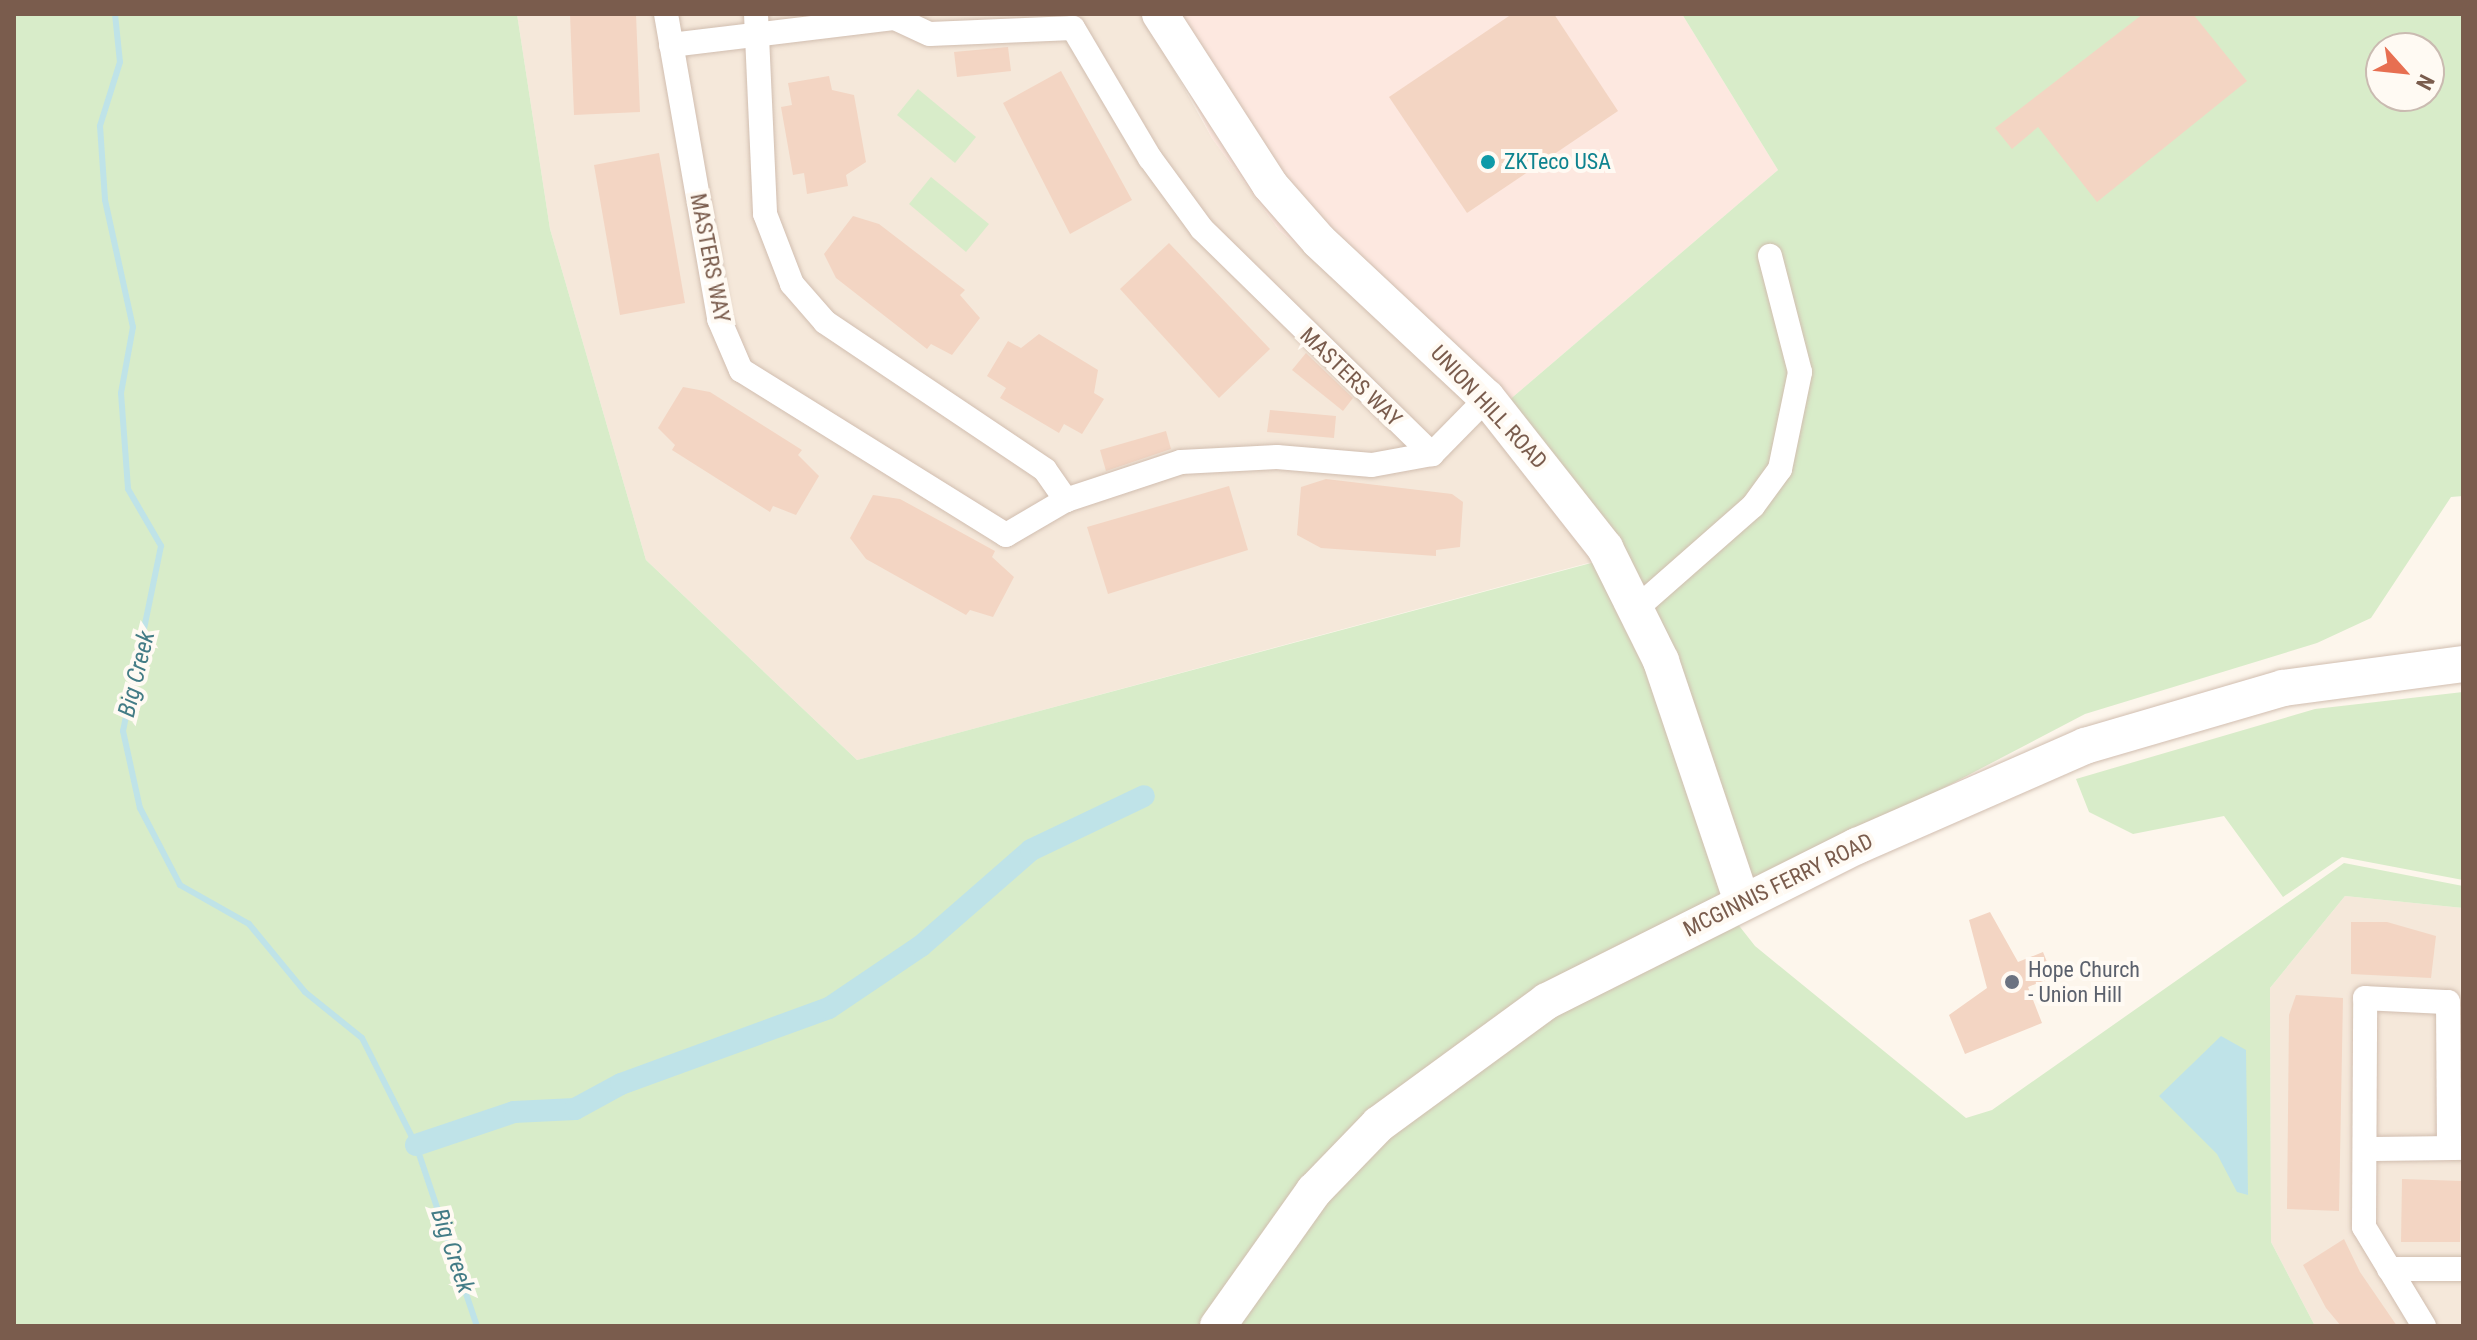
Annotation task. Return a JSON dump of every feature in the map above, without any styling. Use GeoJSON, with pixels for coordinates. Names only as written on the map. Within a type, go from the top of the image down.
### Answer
{"type":"FeatureCollection","features":[{"type":"Feature","properties":{"kind":"main road","name":"UNION HILL ROAD"},"geometry":{"type":"LineString","coordinates":[[1160,14],[1270,185],[1319,241],[1487,398],[1579,509],[1638,607],[1742,901]]}},
{"type":"Feature","properties":{"kind":"main road","name":"MCGINNIS FERRY ROAD"},"geometry":{"type":"LineString","coordinates":[[1218,1326],[1314,1191],[1437,1074],[1547,1001],[1742,901],[1967,794],[2169,717],[2283,688],[2463,664]]}},
{"type":"Feature","properties":{"kind":"street"},"geometry":{"type":"LineString","coordinates":[[666,14],[671,45]]}},
{"type":"Feature","properties":{"kind":"street","name":"MASTERS WAY"},"geometry":{"type":"LineString","coordinates":[[896,16],[934,24],[1073,28],[1150,158],[1202,229],[1432,454],[1372,465],[1277,457],[1181,462],[1066,500],[1006,535],[741,370],[719,319],[671,45],[758,25],[896,16]]}},
{"type":"Feature","properties":{"kind":"street"},"geometry":{"type":"LineString","coordinates":[[758,25],[765,214],[792,284],[825,322],[1045,470],[1066,500]]}},
{"type":"Feature","properties":{"kind":"street"},"geometry":{"type":"LineString","coordinates":[[1638,607],[1753,506],[1780,469],[1800,372],[1770,256]]}},
{"type":"Feature","properties":{"kind":"street"},"geometry":{"type":"LineString","coordinates":[[1432,454],[1487,398]]}},
{"type":"Feature","properties":{"kind":"street"},"geometry":{"type":"LineString","coordinates":[[2365,1149],[2456,1148],[2448,1002],[2365,998],[2364,1227],[2424,1326]]}},
{"type":"Feature","properties":{"kind":"street"},"geometry":{"type":"LineString","coordinates":[[2389,1269],[2463,1269]]}},
{"type":"Feature","properties":{"kind":"shaded area"},"geometry":{"type":"Polygon","coordinates":[[[517,14],[1142,14],[1212,138],[1279,230],[1493,414],[1607,558],[857,760],[646,560],[550,229],[517,14]]]}},
{"type":"Feature","properties":{"kind":"shaded area"},"geometry":{"type":"Polygon","coordinates":[[[1179,14],[1682,14],[1778,170],[1493,414],[1279,230],[1212,138],[1175,64],[1179,14]]]}},
{"type":"Feature","properties":{"kind":"shaded area"},"geometry":{"type":"Polygon","coordinates":[[[2345,896],[2463,908],[2463,1326],[2315,1326],[2271,1242],[2270,988],[2345,896]]]}},
{"type":"Feature","properties":{"kind":"green space"},"geometry":{"type":"Polygon","coordinates":[[[14,14],[517,14],[550,229],[646,560],[857,760],[1606,559],[1493,414],[1778,170],[1682,14],[2463,14],[2463,496],[2451,497],[2371,618],[2317,643],[2085,714],[1722,904],[1755,946],[1966,1118],[1992,1110],[2344,863],[2463,886],[2463,908],[2345,896],[2270,988],[2271,1242],[2315,1326],[14,1326],[14,14]]]}},
{"type":"Feature","properties":{"kind":"green space"},"geometry":{"type":"Polygon","coordinates":[[[918,89],[976,137],[955,163],[897,115],[918,89]]]}},
{"type":"Feature","properties":{"kind":"green space"},"geometry":{"type":"Polygon","coordinates":[[[931,177],[989,224],[966,252],[909,204],[931,177]]]}},
{"type":"Feature","properties":{"kind":"green space"},"geometry":{"type":"Polygon","coordinates":[[[2463,692],[2463,880],[2342,857],[2283,897],[2224,816],[2133,834],[2089,812],[2076,779],[2315,709],[2463,692]]]}},
{"type":"Feature","properties":{"kind":"water"},"geometry":{"type":"Polygon","coordinates":[[[2221,1036],[2246,1050],[2248,1195],[2237,1192],[2217,1154],[2159,1096],[2221,1036]]]}},
{"type":"Feature","properties":{"kind":"building"},"geometry":{"type":"Polygon","coordinates":[[[570,14],[636,14],[640,112],[574,115],[570,14]]]}},
{"type":"Feature","properties":{"kind":"building","name":"ZKTeco USA"},"geometry":{"type":"Polygon","coordinates":[[[1512,14],[1554,14],[1618,111],[1467,213],[1389,97],[1512,14]]]}},
{"type":"Feature","properties":{"kind":"building"},"geometry":{"type":"Polygon","coordinates":[[[2143,14],[2193,14],[2247,81],[2097,202],[2038,127],[2012,149],[1995,128],[2143,14]]]}},
{"type":"Feature","properties":{"kind":"building"},"geometry":{"type":"Polygon","coordinates":[[[1008,47],[1011,71],[957,77],[954,52],[1008,47]]]}},
{"type":"Feature","properties":{"kind":"building"},"geometry":{"type":"Polygon","coordinates":[[[1061,71],[1132,200],[1070,234],[1003,103],[1061,71]]]}},
{"type":"Feature","properties":{"kind":"building"},"geometry":{"type":"Polygon","coordinates":[[[829,76],[832,90],[854,95],[866,162],[846,175],[848,186],[807,194],[804,173],[793,175],[781,107],[792,105],[788,83],[829,76]]]}},
{"type":"Feature","properties":{"kind":"building"},"geometry":{"type":"Polygon","coordinates":[[[659,153],[685,303],[620,315],[594,165],[659,153]]]}},
{"type":"Feature","properties":{"kind":"building"},"geometry":{"type":"Polygon","coordinates":[[[853,216],[879,224],[965,290],[960,295],[980,318],[952,355],[931,344],[927,349],[836,278],[824,254],[853,216]]]}},
{"type":"Feature","properties":{"kind":"building"},"geometry":{"type":"Polygon","coordinates":[[[1169,243],[1270,349],[1219,398],[1120,289],[1169,243]]]}},
{"type":"Feature","properties":{"kind":"building"},"geometry":{"type":"Polygon","coordinates":[[[1039,334],[1098,370],[1094,393],[1104,399],[1082,434],[1064,424],[1059,433],[1000,398],[1006,388],[987,376],[1008,341],[1021,348],[1039,334]]]}},
{"type":"Feature","properties":{"kind":"building"},"geometry":{"type":"Polygon","coordinates":[[[1306,353],[1353,398],[1343,411],[1292,370],[1306,353]]]}},
{"type":"Feature","properties":{"kind":"building"},"geometry":{"type":"Polygon","coordinates":[[[683,387],[710,392],[802,450],[798,455],[819,476],[796,515],[773,506],[770,512],[672,450],[675,445],[658,428],[683,387]]]}},
{"type":"Feature","properties":{"kind":"building"},"geometry":{"type":"Polygon","coordinates":[[[1270,410],[1336,416],[1334,438],[1267,432],[1270,410]]]}},
{"type":"Feature","properties":{"kind":"building"},"geometry":{"type":"Polygon","coordinates":[[[1166,431],[1171,449],[1106,471],[1100,450],[1166,431]]]}},
{"type":"Feature","properties":{"kind":"building"},"geometry":{"type":"Polygon","coordinates":[[[1326,479],[1452,494],[1463,502],[1460,547],[1436,550],[1436,556],[1321,548],[1297,535],[1301,487],[1326,479]]]}},
{"type":"Feature","properties":{"kind":"building"},"geometry":{"type":"Polygon","coordinates":[[[1229,486],[1248,550],[1108,594],[1087,527],[1229,486]]]}},
{"type":"Feature","properties":{"kind":"building"},"geometry":{"type":"Polygon","coordinates":[[[873,495],[900,499],[995,551],[992,557],[1014,577],[993,617],[970,610],[966,615],[866,559],[850,538],[873,495]]]}},
{"type":"Feature","properties":{"kind":"building","name":"Hope Church - Union Hill"},"geometry":{"type":"Polygon","coordinates":[[[1990,912],[2018,962],[2043,952],[2053,977],[2028,987],[2042,1023],[1965,1054],[1949,1015],[1987,988],[1969,920],[1990,912]]]}},
{"type":"Feature","properties":{"kind":"building"},"geometry":{"type":"Polygon","coordinates":[[[2351,922],[2387,922],[2436,936],[2431,978],[2351,974],[2351,922]]]}},
{"type":"Feature","properties":{"kind":"building"},"geometry":{"type":"Polygon","coordinates":[[[2296,995],[2343,998],[2339,1211],[2287,1209],[2289,1015],[2296,995]]]}},
{"type":"Feature","properties":{"kind":"building"},"geometry":{"type":"Polygon","coordinates":[[[2402,1179],[2462,1181],[2460,1242],[2401,1242],[2402,1179]]]}},
{"type":"Feature","properties":{"kind":"building"},"geometry":{"type":"Polygon","coordinates":[[[2344,1239],[2360,1272],[2397,1326],[2341,1326],[2326,1308],[2303,1265],[2344,1239]]]}},
{"type":"Feature","properties":{"kind":"waterway","name":"Big Creek"},"geometry":{"type":"LineString","coordinates":[[115,14],[120,62],[100,126],[105,200],[133,327],[121,393],[128,489],[161,546],[123,731],[140,808],[180,885],[249,924],[305,992],[362,1038],[416,1145],[477,1326]]}},
{"type":"Feature","properties":{"kind":"waterway"},"geometry":{"type":"LineString","coordinates":[[416,1145],[514,1112],[575,1109],[621,1084],[829,1008],[921,946],[1031,850],[1144,796]]}},
{"type":"Feature","properties":{"kind":"place","name":"ZKTeco USA"},"geometry":{"type":"Point","coordinates":[1488,162]}},
{"type":"Feature","properties":{"kind":"place","name":"Hope Church - Union Hill"},"geometry":{"type":"Point","coordinates":[2012,982]}}]}
